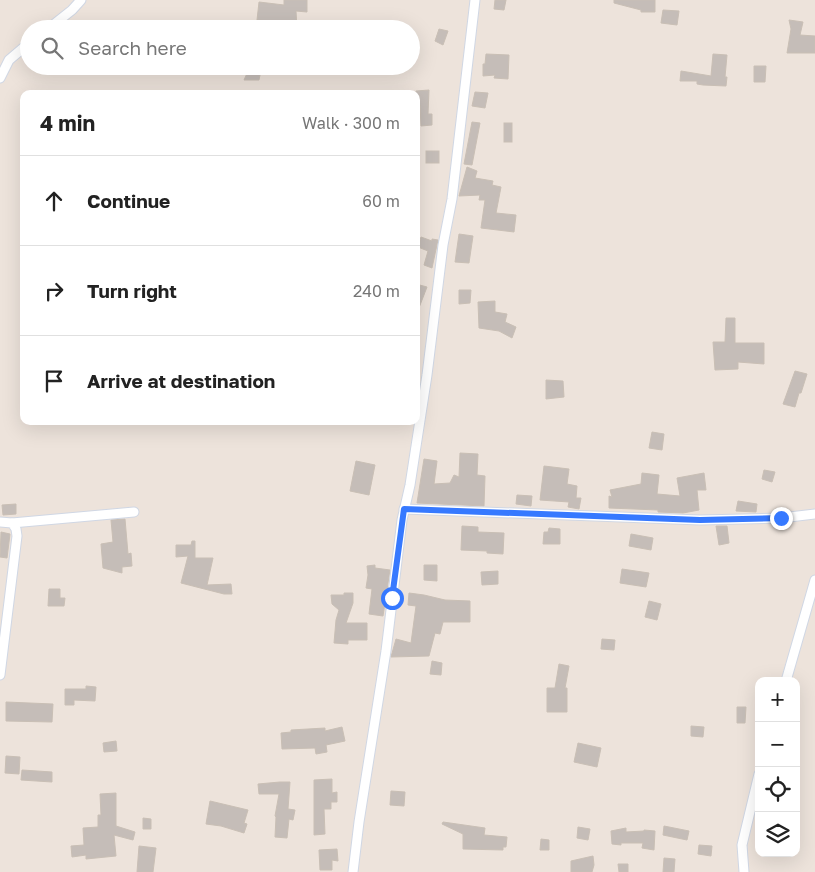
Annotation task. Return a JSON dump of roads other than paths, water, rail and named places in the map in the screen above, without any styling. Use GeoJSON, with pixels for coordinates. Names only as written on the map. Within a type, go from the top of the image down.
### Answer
{"type":"FeatureCollection","features":[{"type":"Feature","properties":{"kind":"street"},"geometry":{"type":"LineString","coordinates":[[59,20],[81,0]]}},
{"type":"Feature","properties":{"kind":"street"},"geometry":{"type":"LineString","coordinates":[[420,420],[443,245],[454,182],[475,0]]}},
{"type":"Feature","properties":{"kind":"street"},"geometry":{"type":"LineString","coordinates":[[0,78],[9,60],[20,51]]}},
{"type":"Feature","properties":{"kind":"street"},"geometry":{"type":"LineString","coordinates":[[353,872],[386,651],[404,509],[410,485],[419,425]]}},
{"type":"Feature","properties":{"kind":"street"},"geometry":{"type":"LineString","coordinates":[[404,509],[700,520],[781,518],[815,514]]}},
{"type":"Feature","properties":{"kind":"street"},"geometry":{"type":"LineString","coordinates":[[0,522],[12,523],[134,512]]}},
{"type":"Feature","properties":{"kind":"street"},"geometry":{"type":"LineString","coordinates":[[0,676],[16,536],[16,529],[12,523]]}},
{"type":"Feature","properties":{"kind":"street"},"geometry":{"type":"LineString","coordinates":[[787,677],[815,580]]}},
{"type":"Feature","properties":{"kind":"street"},"geometry":{"type":"LineString","coordinates":[[744,872],[742,845],[755,791]]}}]}
